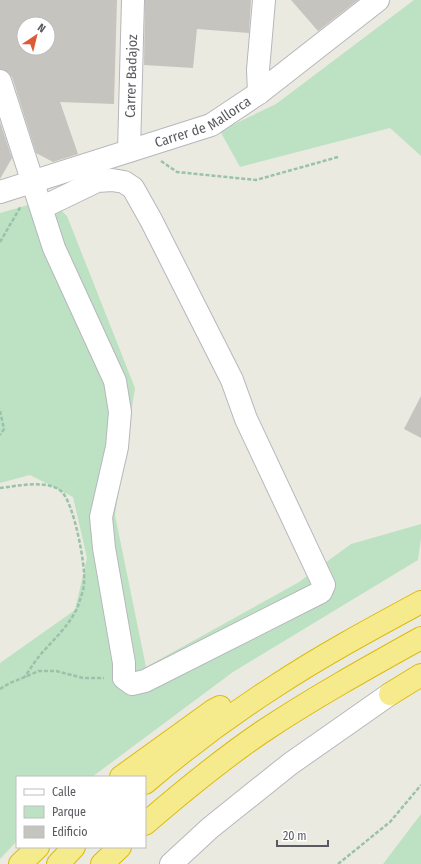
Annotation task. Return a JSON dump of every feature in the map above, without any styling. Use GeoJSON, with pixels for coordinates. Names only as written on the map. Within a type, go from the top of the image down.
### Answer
{"type":"FeatureCollection","features":[{"type":"Feature","properties":{"kind":"highway"},"geometry":{"type":"LineString","coordinates":[[146,782],[208,732],[274,687],[347,643],[421,602]]}},
{"type":"Feature","properties":{"kind":"highway"},"geometry":{"type":"LineString","coordinates":[[146,823],[193,784],[261,733],[336,686],[421,638]]}},
{"type":"Feature","properties":{"kind":"highway"},"geometry":{"type":"LineString","coordinates":[[390,694],[421,675]]}},
{"type":"Feature","properties":{"kind":"highway"},"geometry":{"type":"LineString","coordinates":[[122,776],[214,710],[274,687]]}},
{"type":"Feature","properties":{"kind":"highway"},"geometry":{"type":"LineString","coordinates":[[20,864],[37,848]]}},
{"type":"Feature","properties":{"kind":"highway"},"geometry":{"type":"LineString","coordinates":[[58,864],[73,848]]}},
{"type":"Feature","properties":{"kind":"highway"},"geometry":{"type":"LineString","coordinates":[[102,864],[119,848]]}},
{"type":"Feature","properties":{"kind":"street","name":"Carrer Badajoz"},"geometry":{"type":"LineString","coordinates":[[129,151],[133,0]]}},
{"type":"Feature","properties":{"kind":"street"},"geometry":{"type":"LineString","coordinates":[[259,93],[258,70],[264,0]]}},
{"type":"Feature","properties":{"kind":"street","name":"Carrer de Mallorca"},"geometry":{"type":"LineString","coordinates":[[0,192],[211,125],[259,93],[378,0]]}},
{"type":"Feature","properties":{"kind":"street"},"geometry":{"type":"LineString","coordinates":[[0,81],[33,182],[32,206],[54,248],[115,381],[120,412],[117,447],[101,517],[104,548],[124,663],[124,678],[132,684],[145,681],[321,592],[324,584],[246,419],[232,380],[151,220],[133,188],[124,182],[112,180],[97,181],[32,206]]}},
{"type":"Feature","properties":{"kind":"street"},"geometry":{"type":"LineString","coordinates":[[171,864],[210,828],[290,764],[390,694]]}},
{"type":"Feature","properties":{"kind":"path"},"geometry":{"type":"LineString","coordinates":[[149,145],[156,158],[177,172],[256,180],[338,157]]}},
{"type":"Feature","properties":{"kind":"path"},"geometry":{"type":"LineString","coordinates":[[0,242],[32,206]]}},
{"type":"Feature","properties":{"kind":"path"},"geometry":{"type":"LineString","coordinates":[[0,411],[4,429],[0,434]]}},
{"type":"Feature","properties":{"kind":"path"},"geometry":{"type":"LineString","coordinates":[[0,488],[33,484],[49,485],[62,492],[73,512],[83,564],[84,583],[78,606],[71,619],[39,656],[25,677]]}},
{"type":"Feature","properties":{"kind":"path"},"geometry":{"type":"LineString","coordinates":[[0,689],[10,683],[39,671],[56,671],[83,678],[124,678]]}},
{"type":"Feature","properties":{"kind":"path"},"geometry":{"type":"LineString","coordinates":[[338,864],[390,822],[421,785]]}},
{"type":"Feature","properties":{"kind":"green space"},"geometry":{"type":"Polygon","coordinates":[[[414,0],[421,0],[421,156],[390,128],[240,167],[220,131],[276,104],[414,0]]]}},
{"type":"Feature","properties":{"kind":"green space"},"geometry":{"type":"Polygon","coordinates":[[[49,199],[67,216],[135,388],[115,515],[146,667],[299,582],[351,544],[421,524],[421,538],[418,560],[233,672],[93,776],[16,776],[16,842],[0,859],[0,663],[75,610],[87,558],[73,497],[30,475],[0,483],[0,213],[49,199]]]}},
{"type":"Feature","properties":{"kind":"green space"},"geometry":{"type":"Polygon","coordinates":[[[421,814],[421,864],[383,864],[421,814]]]}},
{"type":"Feature","properties":{"kind":"building"},"geometry":{"type":"Polygon","coordinates":[[[0,0],[117,0],[114,104],[60,102],[78,154],[53,162],[36,153],[12,77],[8,72],[0,69],[0,0]]]}},
{"type":"Feature","properties":{"kind":"building"},"geometry":{"type":"Polygon","coordinates":[[[145,0],[251,0],[249,33],[197,29],[193,68],[144,65],[145,0]]]}},
{"type":"Feature","properties":{"kind":"building"},"geometry":{"type":"Polygon","coordinates":[[[291,0],[358,0],[318,31],[291,0]]]}},
{"type":"Feature","properties":{"kind":"building"},"geometry":{"type":"Polygon","coordinates":[[[0,122],[12,158],[0,179],[0,122]]]}},
{"type":"Feature","properties":{"kind":"building"},"geometry":{"type":"Polygon","coordinates":[[[421,396],[421,438],[404,429],[421,396]]]}}]}
